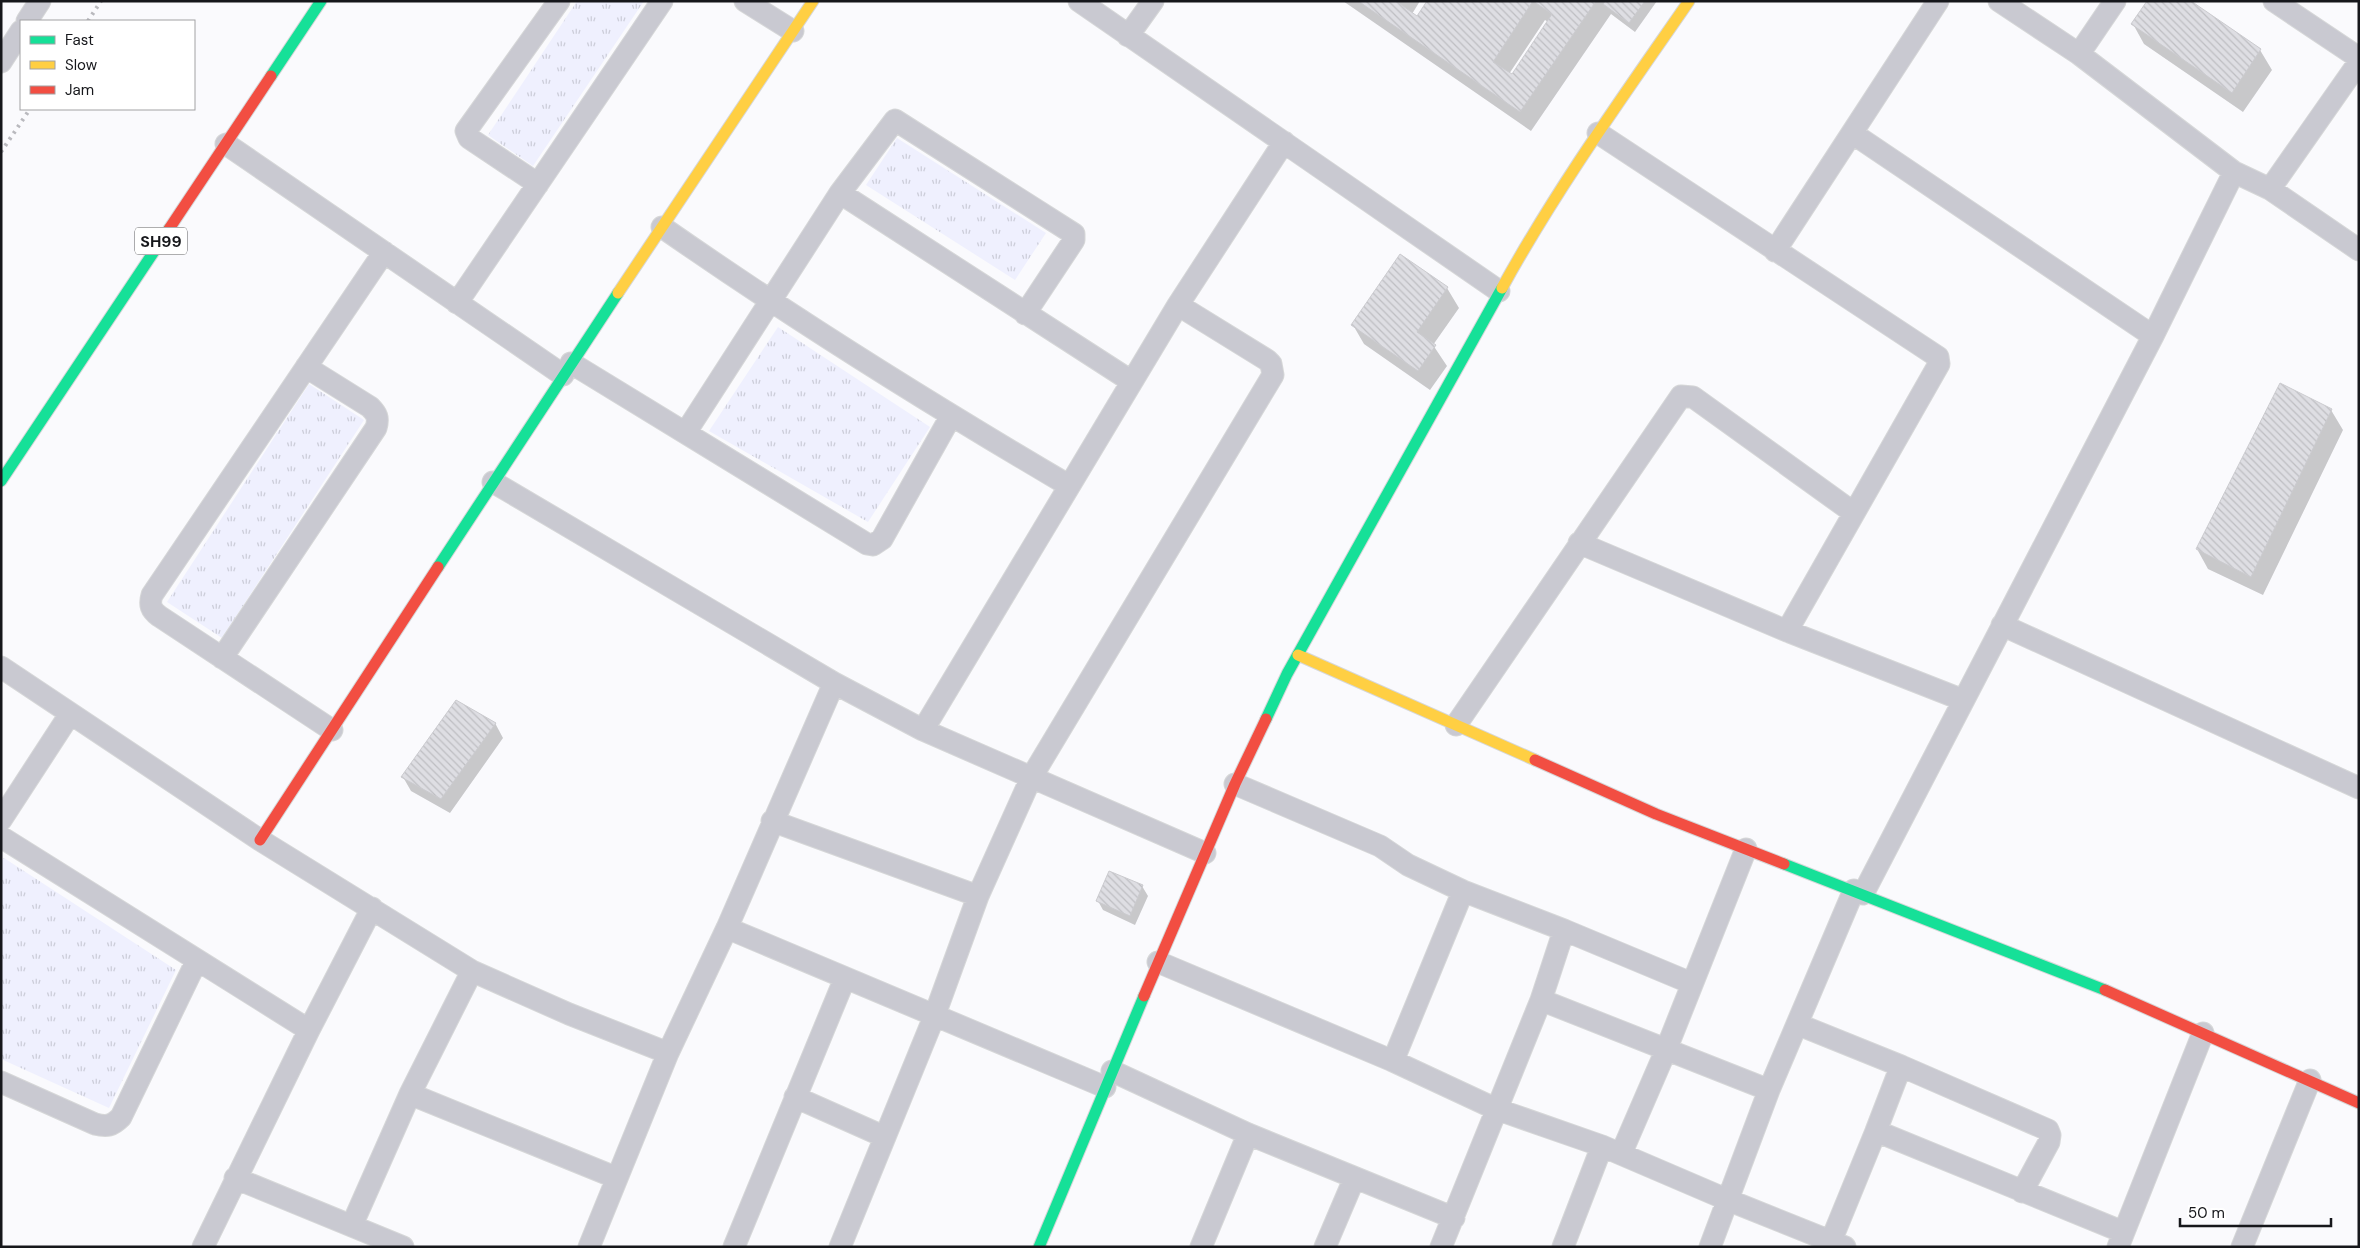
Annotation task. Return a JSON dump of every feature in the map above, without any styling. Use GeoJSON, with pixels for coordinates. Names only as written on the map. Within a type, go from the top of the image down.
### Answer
{"type":"FeatureCollection","features":[{"type":"Feature","properties":{"kind":"street"},"geometry":{"type":"LineString","coordinates":[[28,20],[40,1]]}},
{"type":"Feature","properties":{"kind":"street","name":"SH99"},"geometry":{"type":"LineString","coordinates":[[1,481],[321,1]]}},
{"type":"Feature","properties":{"kind":"street"},"geometry":{"type":"LineString","coordinates":[[538,184],[469,138],[466,131],[559,1]]}},
{"type":"Feature","properties":{"kind":"street"},"geometry":{"type":"LineString","coordinates":[[458,303],[662,1]]}},
{"type":"Feature","properties":{"kind":"street"},"geometry":{"type":"LineString","coordinates":[[746,1],[793,31]]}},
{"type":"Feature","properties":{"kind":"street"},"geometry":{"type":"LineString","coordinates":[[260,840],[567,369],[813,1]]}},
{"type":"Feature","properties":{"kind":"street"},"geometry":{"type":"LineString","coordinates":[[1079,1],[1499,291]]}},
{"type":"Feature","properties":{"kind":"street"},"geometry":{"type":"LineString","coordinates":[[1128,36],[1153,1]]}},
{"type":"Feature","properties":{"kind":"street"},"geometry":{"type":"LineString","coordinates":[[1039,1247],[1108,1079],[1235,784],[1298,655],[1524,248],[1598,133],[1689,1]]}},
{"type":"Feature","properties":{"kind":"street"},"geometry":{"type":"LineString","coordinates":[[1775,251],[1938,1]]}},
{"type":"Feature","properties":{"kind":"street"},"geometry":{"type":"LineString","coordinates":[[1999,1],[2079,54],[2234,172],[2270,190],[2359,250]]}},
{"type":"Feature","properties":{"kind":"street"},"geometry":{"type":"LineString","coordinates":[[2079,54],[2115,1]]}},
{"type":"Feature","properties":{"kind":"street"},"geometry":{"type":"LineString","coordinates":[[2276,2],[2359,58]]}},
{"type":"Feature","properties":{"kind":"street"},"geometry":{"type":"LineString","coordinates":[[1,62],[20,32]]}},
{"type":"Feature","properties":{"kind":"street"},"geometry":{"type":"LineString","coordinates":[[2270,190],[2359,62]]}},
{"type":"Feature","properties":{"kind":"street"},"geometry":{"type":"LineString","coordinates":[[686,432],[840,193],[894,121],[897,120],[1073,232],[1075,235],[1074,240],[1025,314]]}},
{"type":"Feature","properties":{"kind":"street"},"geometry":{"type":"LineString","coordinates":[[1598,133],[1775,251],[1931,351],[1940,361],[1787,631]]}},
{"type":"Feature","properties":{"kind":"street"},"geometry":{"type":"LineString","coordinates":[[1852,133],[2153,336]]}},
{"type":"Feature","properties":{"kind":"street"},"geometry":{"type":"LineString","coordinates":[[923,730],[1068,485],[1178,305],[1284,142]]}},
{"type":"Feature","properties":{"kind":"street"},"geometry":{"type":"LineString","coordinates":[[226,144],[458,303],[567,369],[686,432],[864,542],[873,545],[882,539],[951,416]]}},
{"type":"Feature","properties":{"kind":"street"},"geometry":{"type":"LineString","coordinates":[[1710,1247],[1768,1090],[1858,892],[1963,700],[2153,336],[2234,172]]}},
{"type":"Feature","properties":{"kind":"street"},"geometry":{"type":"LineString","coordinates":[[840,193],[1132,382]]}},
{"type":"Feature","properties":{"kind":"street"},"geometry":{"type":"LineString","coordinates":[[662,227],[770,302],[951,416],[1068,485]]}},
{"type":"Feature","properties":{"kind":"street"},"geometry":{"type":"LineString","coordinates":[[332,730],[158,616],[152,611],[150,603],[152,595],[384,252]]}},
{"type":"Feature","properties":{"kind":"street"},"geometry":{"type":"LineString","coordinates":[[840,1247],[934,1017],[978,896],[1031,778],[1273,375],[1271,364],[1267,360],[1178,305]]}},
{"type":"Feature","properties":{"kind":"street"},"geometry":{"type":"LineString","coordinates":[[222,658],[379,421],[376,413],[370,407],[306,367]]}},
{"type":"Feature","properties":{"kind":"street"},"geometry":{"type":"LineString","coordinates":[[1456,725],[1579,543],[1684,394],[1694,397],[1854,513]]}},
{"type":"Feature","properties":{"kind":"street"},"geometry":{"type":"LineString","coordinates":[[493,482],[834,683],[923,730],[1205,853]]}},
{"type":"Feature","properties":{"kind":"street"},"geometry":{"type":"LineString","coordinates":[[1579,543],[1787,631],[1963,700]]}},
{"type":"Feature","properties":{"kind":"street"},"geometry":{"type":"LineString","coordinates":[[2002,625],[2359,788]]}},
{"type":"Feature","properties":{"kind":"street"},"geometry":{"type":"LineString","coordinates":[[1298,655],[1656,814],[2088,982],[2359,1103]]}},
{"type":"Feature","properties":{"kind":"street"},"geometry":{"type":"LineString","coordinates":[[1,667],[260,840],[472,970],[569,1014],[668,1053]]}},
{"type":"Feature","properties":{"kind":"street"},"geometry":{"type":"LineString","coordinates":[[590,1247],[668,1053],[727,928],[772,821],[834,683]]}},
{"type":"Feature","properties":{"kind":"street"},"geometry":{"type":"LineString","coordinates":[[1,820],[70,714]]}},
{"type":"Feature","properties":{"kind":"street"},"geometry":{"type":"LineString","coordinates":[[1235,784],[1380,846],[1408,866],[1463,891],[1564,930],[1691,983]]}},
{"type":"Feature","properties":{"kind":"street"},"geometry":{"type":"LineString","coordinates":[[772,821],[978,896]]}},
{"type":"Feature","properties":{"kind":"street"},"geometry":{"type":"LineString","coordinates":[[1,837],[309,1030]]}},
{"type":"Feature","properties":{"kind":"street"},"geometry":{"type":"LineString","coordinates":[[1563,1247],[1611,1150],[1666,1050],[1691,983],[1746,849]]}},
{"type":"Feature","properties":{"kind":"street"},"geometry":{"type":"LineString","coordinates":[[1393,1061],[1463,891]]}},
{"type":"Feature","properties":{"kind":"street"},"geometry":{"type":"LineString","coordinates":[[203,1247],[235,1178],[372,908]]}},
{"type":"Feature","properties":{"kind":"street"},"geometry":{"type":"LineString","coordinates":[[727,928],[934,1017],[1108,1079],[1454,1218]]}},
{"type":"Feature","properties":{"kind":"street"},"geometry":{"type":"LineString","coordinates":[[1441,1247],[1541,1000],[1564,930]]}},
{"type":"Feature","properties":{"kind":"street"},"geometry":{"type":"LineString","coordinates":[[1,1082],[95,1124],[106,1127],[115,1124],[121,1117],[197,960]]}},
{"type":"Feature","properties":{"kind":"street"},"geometry":{"type":"LineString","coordinates":[[1158,962],[1393,1061],[1496,1109],[1611,1150],[1838,1244],[1876,1131],[1901,1066]]}},
{"type":"Feature","properties":{"kind":"street"},"geometry":{"type":"LineString","coordinates":[[352,1225],[410,1094],[472,970]]}},
{"type":"Feature","properties":{"kind":"street"},"geometry":{"type":"LineString","coordinates":[[734,1247],[845,978]]}},
{"type":"Feature","properties":{"kind":"street"},"geometry":{"type":"LineString","coordinates":[[1541,1000],[1768,1090]]}},
{"type":"Feature","properties":{"kind":"street"},"geometry":{"type":"LineString","coordinates":[[1797,1024],[1901,1066],[2048,1130],[2050,1135],[2049,1142],[2022,1192]]}},
{"type":"Feature","properties":{"kind":"street"},"geometry":{"type":"LineString","coordinates":[[1876,1131],[2022,1192],[2120,1240],[2203,1033]]}},
{"type":"Feature","properties":{"kind":"street"},"geometry":{"type":"LineString","coordinates":[[2242,1247],[2310,1080]]}},
{"type":"Feature","properties":{"kind":"street"},"geometry":{"type":"LineString","coordinates":[[410,1094],[617,1178]]}},
{"type":"Feature","properties":{"kind":"street"},"geometry":{"type":"LineString","coordinates":[[795,1097],[885,1137]]}},
{"type":"Feature","properties":{"kind":"street"},"geometry":{"type":"LineString","coordinates":[[1201,1247],[1248,1134]]}},
{"type":"Feature","properties":{"kind":"street"},"geometry":{"type":"LineString","coordinates":[[235,1178],[403,1247]]}},
{"type":"Feature","properties":{"kind":"street"},"geometry":{"type":"LineString","coordinates":[[1326,1247],[1354,1179]]}},
{"type":"Feature","properties":{"kind":"green space"},"geometry":{"type":"Polygon","coordinates":[[[577,1],[644,1],[533,166],[488,135],[577,1]]]}},
{"type":"Feature","properties":{"kind":"green space"},"geometry":{"type":"Polygon","coordinates":[[[897,138],[1046,233],[1015,280],[866,185],[897,138]]]}},
{"type":"Feature","properties":{"kind":"green space"},"geometry":{"type":"Polygon","coordinates":[[[778,327],[930,427],[868,522],[709,431],[778,327]]]}},
{"type":"Feature","properties":{"kind":"green space"},"geometry":{"type":"Polygon","coordinates":[[[309,384],[364,420],[222,638],[167,602],[309,384]]]}},
{"type":"Feature","properties":{"kind":"green space"},"geometry":{"type":"Polygon","coordinates":[[[4,858],[176,970],[109,1108],[1,1059],[1,861],[4,858]]]}},
{"type":"Feature","properties":{"kind":"building"},"geometry":{"type":"Polygon","coordinates":[[[1358,1],[1396,1],[1417,16],[1427,1],[1533,1],[1596,1],[1520,112],[1358,1]],[[1533,1],[1493,62],[1512,74],[1552,14],[1533,1]]]}},
{"type":"Feature","properties":{"kind":"building"},"geometry":{"type":"Polygon","coordinates":[[[1605,1],[1645,1],[1629,23],[1603,4],[1605,1]]]}},
{"type":"Feature","properties":{"kind":"building"},"geometry":{"type":"Polygon","coordinates":[[[2147,1],[2191,1],[2261,49],[2232,93],[2131,24],[2147,1]]]}},
{"type":"Feature","properties":{"kind":"building"},"geometry":{"type":"Polygon","coordinates":[[[1400,254],[1448,287],[1417,332],[1436,345],[1418,371],[1351,325],[1400,254]]]}},
{"type":"Feature","properties":{"kind":"building"},"geometry":{"type":"Polygon","coordinates":[[[2280,383],[2332,409],[2251,577],[2196,549],[2280,383]]]}},
{"type":"Feature","properties":{"kind":"building"},"geometry":{"type":"Polygon","coordinates":[[[456,700],[496,723],[441,799],[401,777],[456,700]]]}},
{"type":"Feature","properties":{"kind":"building"},"geometry":{"type":"Polygon","coordinates":[[[1109,871],[1143,885],[1130,916],[1096,901],[1109,871]]]}},
{"type":"Feature","properties":{"kind":"railway"},"geometry":{"type":"LineString","coordinates":[[89,20],[101,1]]}},
{"type":"Feature","properties":{"kind":"railway"},"geometry":{"type":"LineString","coordinates":[[1,152],[29,110]]}},
{"type":"Feature","properties":{"kind":"traffic: fast"},"geometry":{"type":"LineString","coordinates":[[271,76],[321,1]]}},
{"type":"Feature","properties":{"kind":"traffic: fast"},"geometry":{"type":"LineString","coordinates":[[1,481],[169,229]]}},
{"type":"Feature","properties":{"kind":"traffic: fast"},"geometry":{"type":"LineString","coordinates":[[1266,719],[1287,674],[1502,288]]}},
{"type":"Feature","properties":{"kind":"traffic: fast"},"geometry":{"type":"LineString","coordinates":[[438,567],[618,293]]}},
{"type":"Feature","properties":{"kind":"traffic: fast"},"geometry":{"type":"LineString","coordinates":[[1784,864],[2105,990]]}},
{"type":"Feature","properties":{"kind":"traffic: fast"},"geometry":{"type":"LineString","coordinates":[[1039,1247],[1144,996]]}},
{"type":"Feature","properties":{"kind":"traffic: slow"},"geometry":{"type":"LineString","coordinates":[[618,293],[813,1]]}},
{"type":"Feature","properties":{"kind":"traffic: slow"},"geometry":{"type":"LineString","coordinates":[[1502,288],[1568,178],[1689,1]]}},
{"type":"Feature","properties":{"kind":"traffic: slow"},"geometry":{"type":"LineString","coordinates":[[1298,655],[1535,760]]}},
{"type":"Feature","properties":{"kind":"traffic: jam"},"geometry":{"type":"LineString","coordinates":[[169,229],[271,76]]}},
{"type":"Feature","properties":{"kind":"traffic: jam"},"geometry":{"type":"LineString","coordinates":[[260,840],[438,567]]}},
{"type":"Feature","properties":{"kind":"traffic: jam"},"geometry":{"type":"LineString","coordinates":[[1144,996],[1235,784],[1266,719]]}},
{"type":"Feature","properties":{"kind":"traffic: jam"},"geometry":{"type":"LineString","coordinates":[[1535,760],[1656,814],[1784,864]]}},
{"type":"Feature","properties":{"kind":"traffic: jam"},"geometry":{"type":"LineString","coordinates":[[2105,990],[2359,1103]]}}]}
